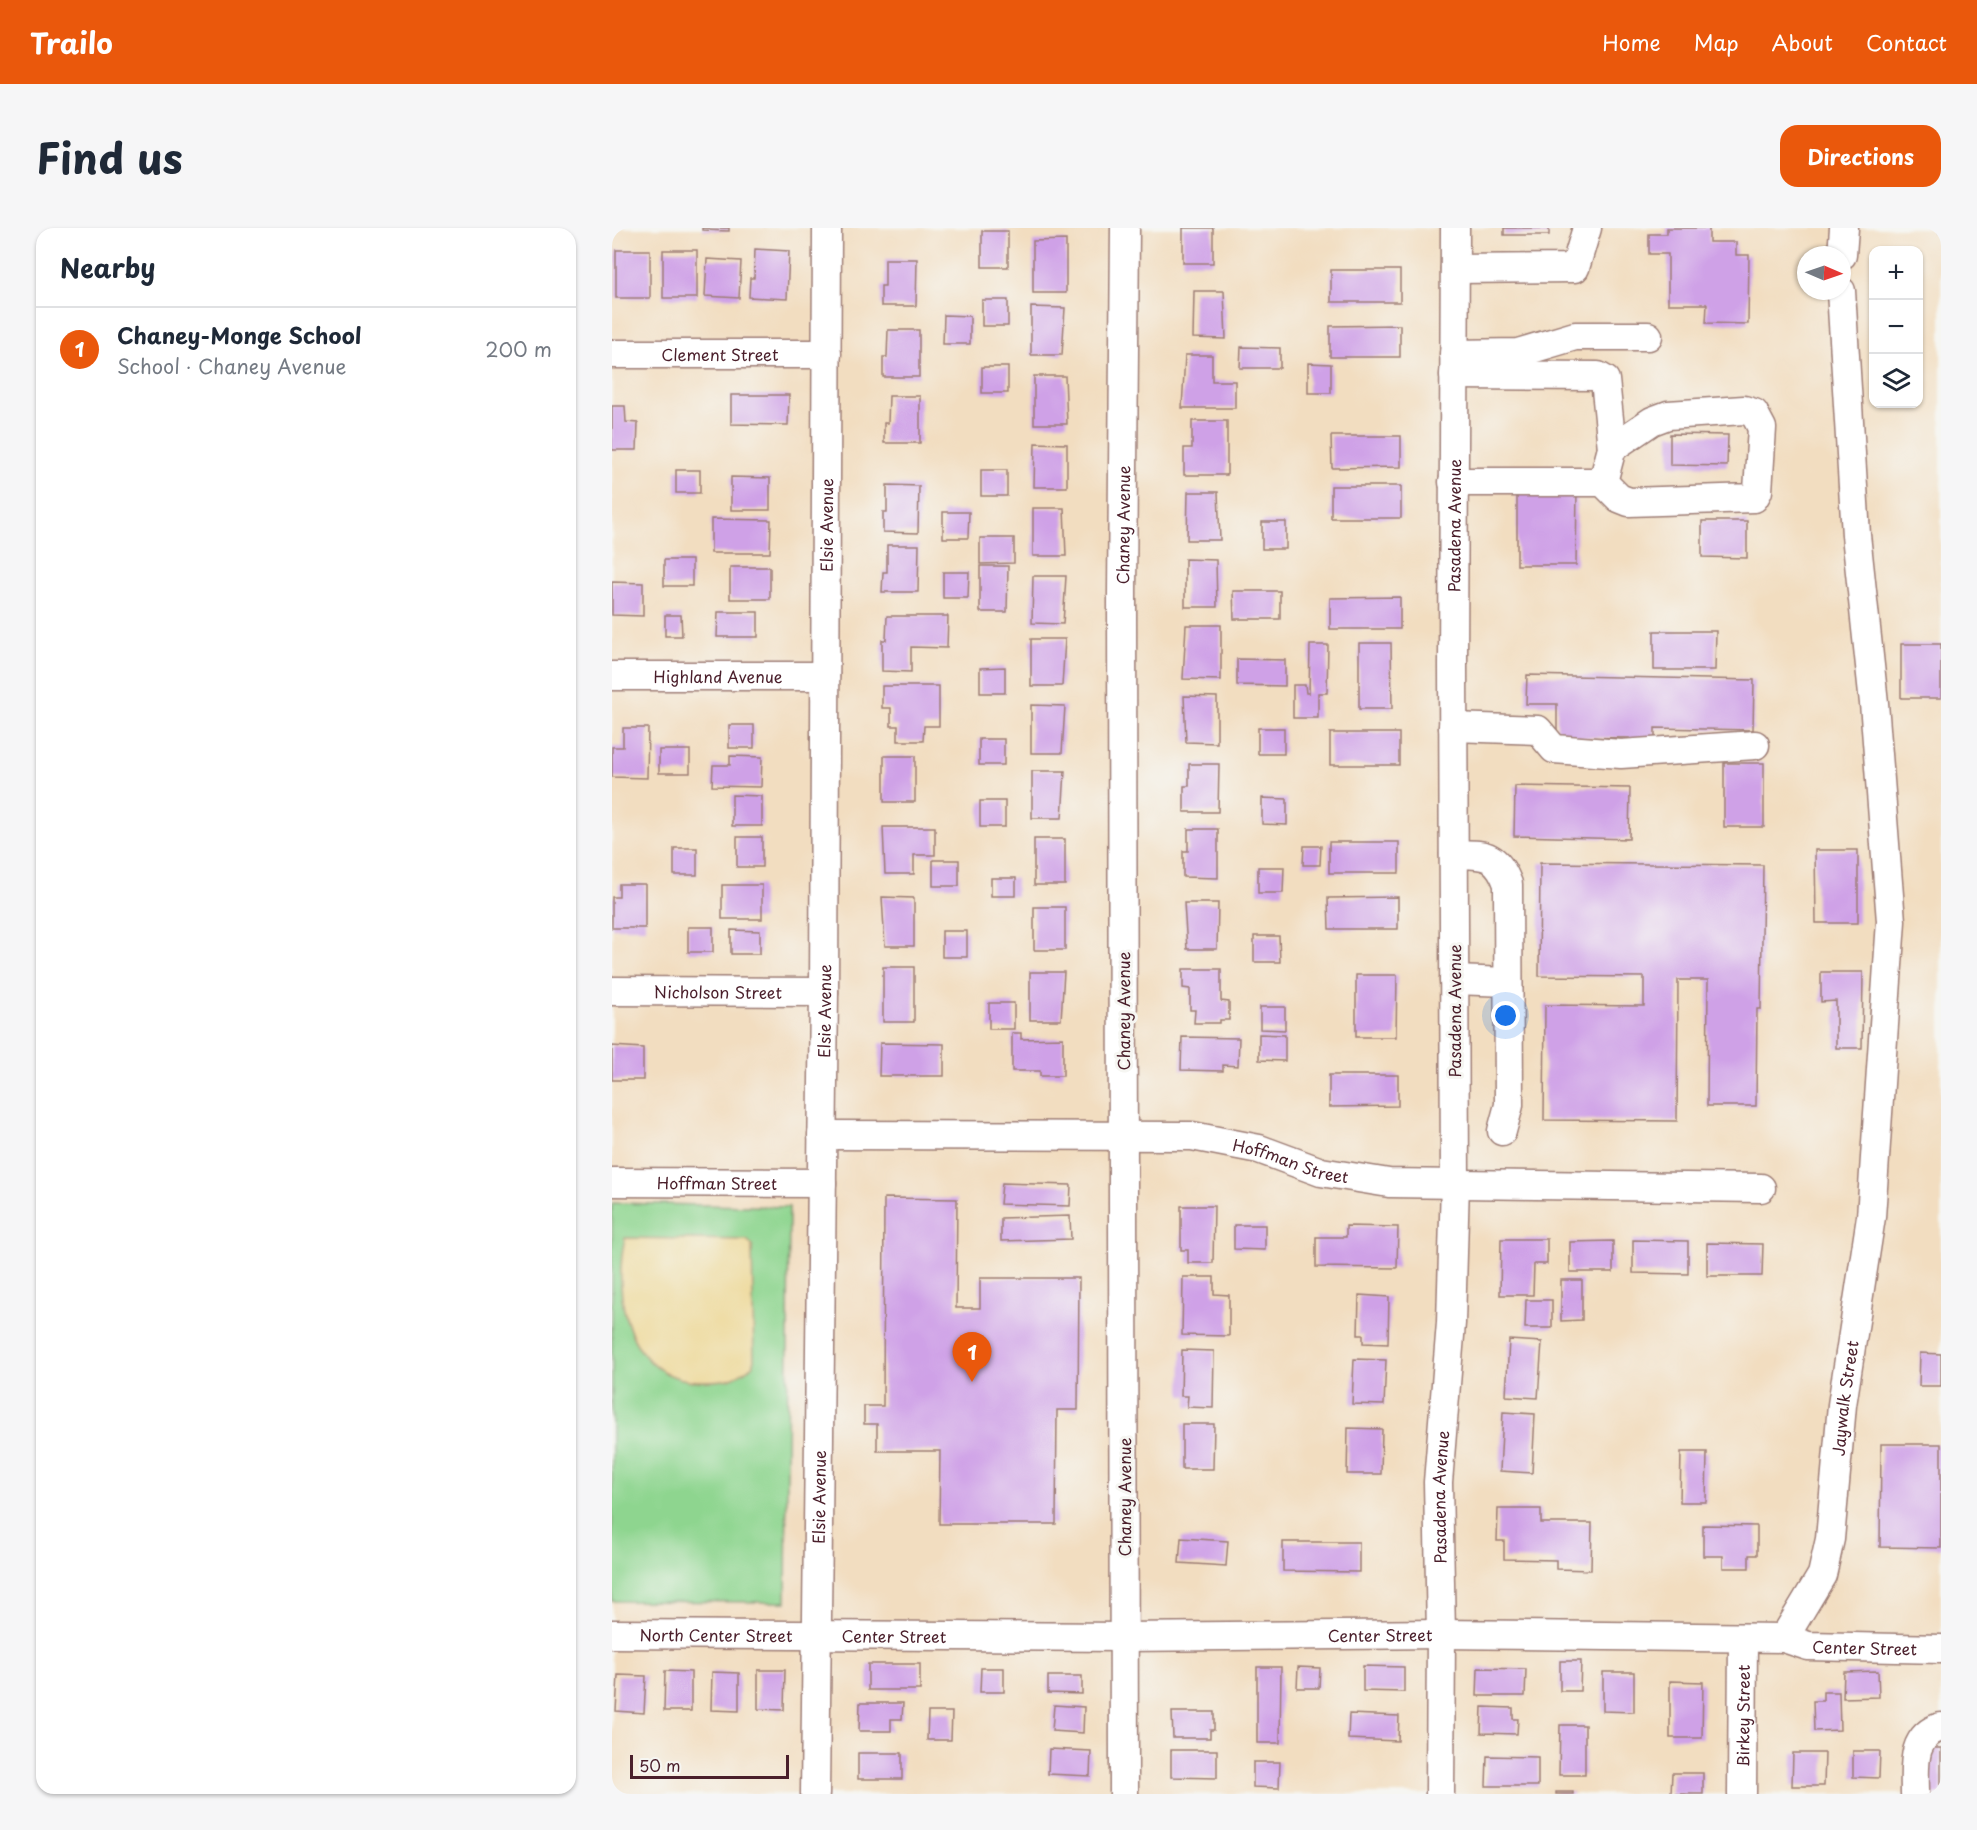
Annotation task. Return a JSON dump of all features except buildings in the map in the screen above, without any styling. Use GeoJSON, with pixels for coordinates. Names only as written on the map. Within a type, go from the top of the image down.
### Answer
{"type":"FeatureCollection","features":[{"type":"Feature","properties":{"kind":"street","name":"Elsie Avenue"},"geometry":{"type":"LineString","coordinates":[[815,1794],[824,992],[827,228]]}},
{"type":"Feature","properties":{"kind":"street","name":"Chaney Avenue"},"geometry":{"type":"LineString","coordinates":[[1124,1794],[1122,592],[1125,228]]}},
{"type":"Feature","properties":{"kind":"street","name":"Pasadena Avenue"},"geometry":{"type":"LineString","coordinates":[[1440,1794],[1442,1634],[1438,1482],[1451,1323],[1455,1183],[1453,727],[1455,228]]}},
{"type":"Feature","properties":{"kind":"street"},"geometry":{"type":"LineString","coordinates":[[1455,269],[1575,268],[1587,228]]}},
{"type":"Feature","properties":{"kind":"street"},"geometry":{"type":"LineString","coordinates":[[1843,246],[1845,228]]}},
{"type":"Feature","properties":{"kind":"street","name":"Jaywalk Street"},"geometry":{"type":"LineString","coordinates":[[1784,1638],[1822,1575],[1830,1539],[1842,1405],[1871,1217],[1891,910],[1875,703],[1856,525],[1842,300]]}},
{"type":"Feature","properties":{"kind":"street"},"geometry":{"type":"LineString","coordinates":[[1454,364],[1518,353],[1575,336],[1648,336]]}},
{"type":"Feature","properties":{"kind":"street","name":"Clement Street"},"geometry":{"type":"LineString","coordinates":[[612,354],[827,354]]}},
{"type":"Feature","properties":{"kind":"street"},"geometry":{"type":"LineString","coordinates":[[1454,364],[1598,376],[1605,380],[1612,448],[1603,483]]}},
{"type":"Feature","properties":{"kind":"street"},"geometry":{"type":"LineString","coordinates":[[1454,482],[1603,483],[1618,498],[1629,502],[1746,499],[1754,498],[1758,491],[1762,428],[1754,413],[1744,410],[1668,415],[1652,421],[1612,448]]}},
{"type":"Feature","properties":{"kind":"street","name":"Highland Avenue"},"geometry":{"type":"LineString","coordinates":[[612,676],[825,676]]}},
{"type":"Feature","properties":{"kind":"street"},"geometry":{"type":"LineString","coordinates":[[1453,727],[1538,730],[1554,749],[1621,754],[1755,745]]}},
{"type":"Feature","properties":{"kind":"street"},"geometry":{"type":"LineString","coordinates":[[1454,854],[1486,855],[1501,866],[1508,884],[1509,1105],[1502,1131]]}},
{"type":"Feature","properties":{"kind":"street"},"geometry":{"type":"LineString","coordinates":[[1454,980],[1508,982]]}},
{"type":"Feature","properties":{"kind":"street","name":"Nicholson Street"},"geometry":{"type":"LineString","coordinates":[[612,991],[824,992]]}},
{"type":"Feature","properties":{"kind":"street","name":"Hoffman Street"},"geometry":{"type":"LineString","coordinates":[[822,1135],[1124,1134],[1191,1136],[1259,1149],[1321,1172],[1352,1179],[1389,1183],[1761,1188]]}},
{"type":"Feature","properties":{"kind":"street","name":"Hoffman Street"},"geometry":{"type":"LineString","coordinates":[[612,1182],[822,1183]]}},
{"type":"Feature","properties":{"kind":"street","name":"North Center Street"},"geometry":{"type":"LineString","coordinates":[[612,1634],[818,1635]]}},
{"type":"Feature","properties":{"kind":"street","name":"Center Street"},"geometry":{"type":"LineString","coordinates":[[818,1635],[1124,1637],[1442,1634],[1784,1638],[1808,1646],[1941,1649]]}},
{"type":"Feature","properties":{"kind":"street","name":"Birkey Street"},"geometry":{"type":"LineString","coordinates":[[1742,1794],[1743,1638]]}},
{"type":"Feature","properties":{"kind":"street"},"geometry":{"type":"LineString","coordinates":[[1915,1794],[1915,1759],[1920,1740],[1932,1730],[1941,1727]]}},
{"type":"Feature","properties":{"kind":"green space"},"geometry":{"type":"Polygon","coordinates":[[[612,1203],[789,1207],[786,1602],[612,1601],[612,1203]]]}},
{"type":"Feature","properties":{"kind":"sand"},"geometry":{"type":"Polygon","coordinates":[[[625,1238],[747,1240],[752,1245],[754,1365],[730,1379],[712,1381],[698,1381],[674,1376],[655,1366],[640,1350],[630,1330],[624,1308],[621,1261],[625,1238]]]}},
{"type":"Feature","properties":{"kind":"railway"},"geometry":{"type":"LineString","coordinates":[[1940,228],[1941,233]]}},
{"type":"Feature","properties":{"kind":"place","name":"Chaney-Monge School"},"geometry":{"type":"Point","coordinates":[972,1382]}}]}
